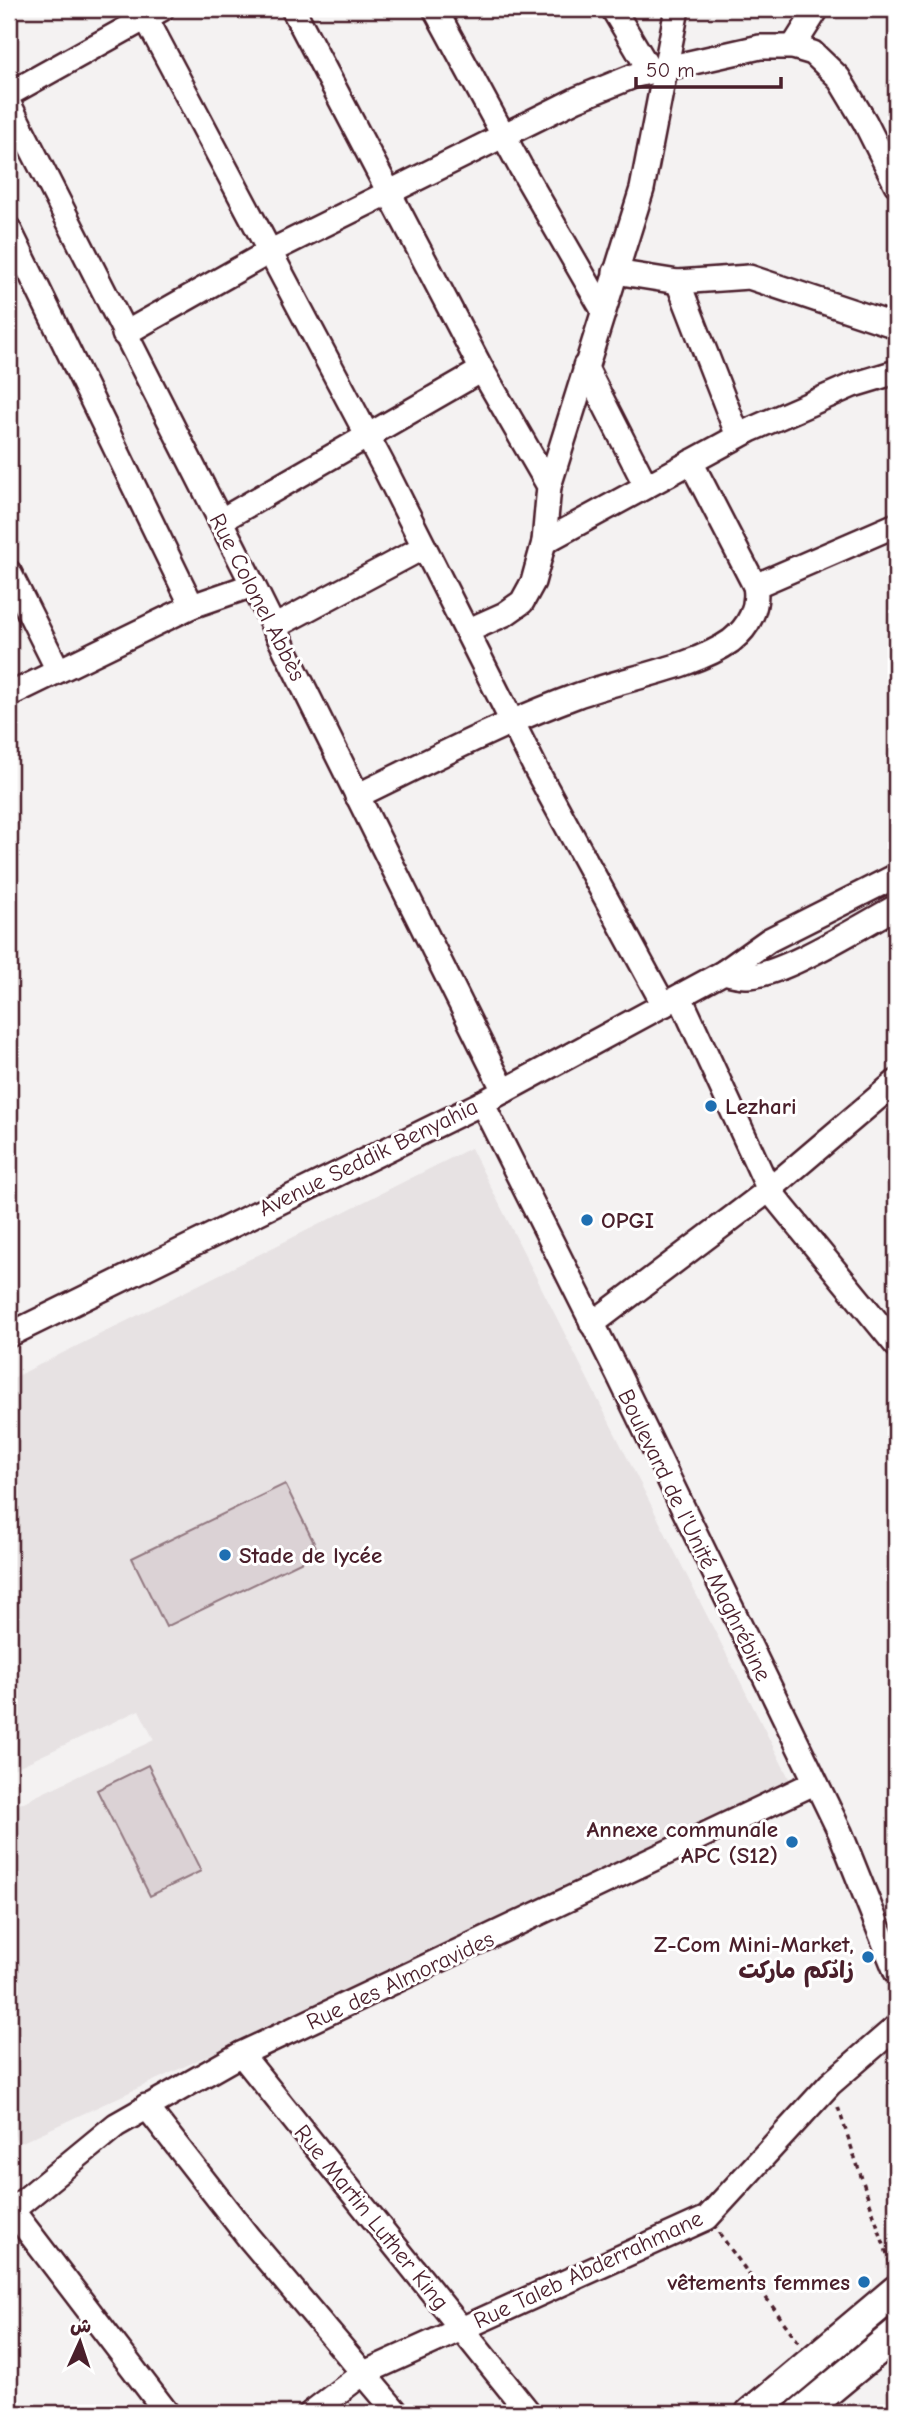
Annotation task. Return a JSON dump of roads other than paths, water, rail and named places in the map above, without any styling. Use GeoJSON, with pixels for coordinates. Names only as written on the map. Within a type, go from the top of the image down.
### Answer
{"type":"FeatureCollection","features":[{"type":"Feature","properties":{"kind":"main road"},"geometry":{"type":"LineString","coordinates":[[751,2413],[896,2291]]}},
{"type":"Feature","properties":{"kind":"main road"},"geometry":{"type":"LineString","coordinates":[[801,2413],[896,2334]]}},
{"type":"Feature","properties":{"kind":"street"},"geometry":{"type":"LineString","coordinates":[[293,9],[392,193],[482,370],[549,486]]}},
{"type":"Feature","properties":{"kind":"street"},"geometry":{"type":"LineString","coordinates":[[435,9],[502,134],[603,310]]}},
{"type":"Feature","properties":{"kind":"street"},"geometry":{"type":"LineString","coordinates":[[613,9],[659,69]]}},
{"type":"Feature","properties":{"kind":"street"},"geometry":{"type":"LineString","coordinates":[[467,631],[505,614],[522,602],[533,582],[544,542],[549,486],[642,189],[659,69],[677,9]]}},
{"type":"Feature","properties":{"kind":"street"},"geometry":{"type":"LineString","coordinates":[[793,47],[817,9]]}},
{"type":"Feature","properties":{"kind":"street"},"geometry":{"type":"LineString","coordinates":[[9,94],[154,13],[269,252],[367,436],[511,721],[672,1001],[769,1190],[896,1345]]}},
{"type":"Feature","properties":{"kind":"street"},"geometry":{"type":"LineString","coordinates":[[124,334],[269,252],[392,193],[502,134],[606,86],[659,69],[760,47],[793,47],[813,53],[838,77],[865,121],[896,184]]}},
{"type":"Feature","properties":{"kind":"street","name":"Rue Colonel Abbès"},"geometry":{"type":"LineString","coordinates":[[9,104],[253,585],[504,1091]]}},
{"type":"Feature","properties":{"kind":"street"},"geometry":{"type":"LineString","coordinates":[[9,229],[191,606]]}},
{"type":"Feature","properties":{"kind":"street"},"geometry":{"type":"LineString","coordinates":[[615,272],[678,282],[748,277],[896,326]]}},
{"type":"Feature","properties":{"kind":"street"},"geometry":{"type":"LineString","coordinates":[[678,282],[738,436]]}},
{"type":"Feature","properties":{"kind":"street"},"geometry":{"type":"LineString","coordinates":[[585,366],[646,486]]}},
{"type":"Feature","properties":{"kind":"street"},"geometry":{"type":"LineString","coordinates":[[220,521],[482,370]]}},
{"type":"Feature","properties":{"kind":"street"},"geometry":{"type":"LineString","coordinates":[[544,542],[738,436],[835,392],[896,372]]}},
{"type":"Feature","properties":{"kind":"street"},"geometry":{"type":"LineString","coordinates":[[357,796],[511,721],[622,680],[707,655],[733,639],[749,620],[758,601],[755,586],[691,463]]}},
{"type":"Feature","properties":{"kind":"street"},"geometry":{"type":"LineString","coordinates":[[755,586],[896,525]]}},
{"type":"Feature","properties":{"kind":"street"},"geometry":{"type":"LineString","coordinates":[[274,627],[424,547]]}},
{"type":"Feature","properties":{"kind":"street"},"geometry":{"type":"LineString","coordinates":[[9,572],[58,670]]}},
{"type":"Feature","properties":{"kind":"street"},"geometry":{"type":"LineString","coordinates":[[9,695],[191,606],[253,585]]}},
{"type":"Feature","properties":{"kind":"street","name":"Avenue Seddik Benyahia"},"geometry":{"type":"LineString","coordinates":[[9,1335],[482,1103],[724,972],[769,940],[896,876]]}},
{"type":"Feature","properties":{"kind":"street"},"geometry":{"type":"LineString","coordinates":[[724,972],[747,977],[763,973],[791,962],[896,907]]}},
{"type":"Feature","properties":{"kind":"street"},"geometry":{"type":"LineString","coordinates":[[592,1324],[769,1190],[896,1082]]}},
{"type":"Feature","properties":{"kind":"street","name":"Boulevard de l'Unité Maghrébine"},"geometry":{"type":"LineString","coordinates":[[482,1103],[859,1875],[896,1972]]}},
{"type":"Feature","properties":{"kind":"street","name":"Rue des Almoravides"},"geometry":{"type":"LineString","coordinates":[[10,2212],[116,2125],[241,2054],[814,1783]]}},
{"type":"Feature","properties":{"kind":"street","name":"Rue Taleb Abderrahmane"},"geometry":{"type":"LineString","coordinates":[[311,2413],[362,2374],[707,2218],[830,2084],[896,2027]]}},
{"type":"Feature","properties":{"kind":"street","name":"Rue Martin Luther King"},"geometry":{"type":"LineString","coordinates":[[241,2054],[529,2413]]}},
{"type":"Feature","properties":{"kind":"street"},"geometry":{"type":"LineString","coordinates":[[146,2106],[362,2374],[397,2413]]}},
{"type":"Feature","properties":{"kind":"street"},"geometry":{"type":"LineString","coordinates":[[10,2212],[167,2413]]}},
{"type":"Feature","properties":{"kind":"place","name":"Lezhari"},"geometry":{"type":"Point","coordinates":[711,1106]}},
{"type":"Feature","properties":{"kind":"place","name":"OPGI"},"geometry":{"type":"Point","coordinates":[587,1220]}},
{"type":"Feature","properties":{"kind":"place","name":"Stade de lycée"},"geometry":{"type":"Point","coordinates":[225,1555]}},
{"type":"Feature","properties":{"kind":"place","name":"Annexe communale APC (S12)"},"geometry":{"type":"Point","coordinates":[792,1842]}},
{"type":"Feature","properties":{"kind":"place","name":"Z-Com Mini-Market, زادُكم ماركت"},"geometry":{"type":"Point","coordinates":[868,1957]}},
{"type":"Feature","properties":{"kind":"place","name":"vêtements femmes"},"geometry":{"type":"Point","coordinates":[864,2282]}}]}
